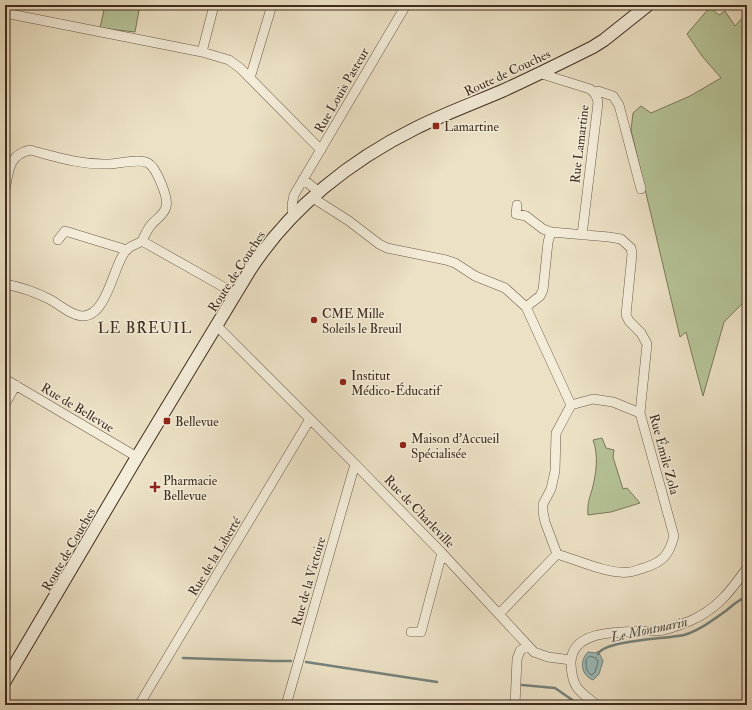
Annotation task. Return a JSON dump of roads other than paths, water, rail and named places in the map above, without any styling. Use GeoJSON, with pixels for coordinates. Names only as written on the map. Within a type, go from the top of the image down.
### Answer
{"type":"FeatureCollection","features":[{"type":"Feature","properties":{"kind":"main road","name":"Route de Couches"},"geometry":{"type":"LineString","coordinates":[[5,682],[137,457],[264,249],[302,207],[348,169],[403,135],[592,47],[604,40],[648,5]]}},
{"type":"Feature","properties":{"kind":"street"},"geometry":{"type":"LineString","coordinates":[[202,52],[214,5]]}},
{"type":"Feature","properties":{"kind":"street"},"geometry":{"type":"LineString","coordinates":[[250,78],[272,5]]}},
{"type":"Feature","properties":{"kind":"street","name":"Rue Louis Pasteur"},"geometry":{"type":"LineString","coordinates":[[293,217],[292,206],[294,195],[406,5]]}},
{"type":"Feature","properties":{"kind":"street"},"geometry":{"type":"LineString","coordinates":[[5,13],[202,52],[229,60],[240,68],[321,150]]}},
{"type":"Feature","properties":{"kind":"street","name":"Rue Lamartine"},"geometry":{"type":"LineString","coordinates":[[539,73],[583,86],[595,93],[598,102],[582,235]]}},
{"type":"Feature","properties":{"kind":"street"},"geometry":{"type":"LineString","coordinates":[[595,93],[598,91],[613,96],[619,105],[641,189]]}},
{"type":"Feature","properties":{"kind":"street"},"geometry":{"type":"LineString","coordinates":[[5,190],[12,161],[24,151],[30,150],[70,161],[90,164],[142,161],[148,163],[152,167],[167,200],[163,213],[150,225],[142,241],[127,250],[103,301],[95,312],[81,316],[74,314],[37,293],[21,287],[5,284]]}},
{"type":"Feature","properties":{"kind":"street"},"geometry":{"type":"LineString","coordinates":[[303,179],[316,195],[379,244],[397,250],[434,256],[446,260],[474,276],[505,288],[526,307],[571,405]]}},
{"type":"Feature","properties":{"kind":"street"},"geometry":{"type":"LineString","coordinates":[[298,188],[302,207]]}},
{"type":"Feature","properties":{"kind":"street","name":"Rue Émile Zola"},"geometry":{"type":"LineString","coordinates":[[517,205],[516,214],[526,216],[543,229],[551,232],[620,239],[631,248],[632,254],[626,315],[647,344],[640,412],[674,536],[671,549],[658,563],[629,572],[612,571],[558,554]]}},
{"type":"Feature","properties":{"kind":"street"},"geometry":{"type":"LineString","coordinates":[[58,240],[65,231],[127,250]]}},
{"type":"Feature","properties":{"kind":"street"},"geometry":{"type":"LineString","coordinates":[[526,307],[540,296],[543,290],[548,242],[551,232]]}},
{"type":"Feature","properties":{"kind":"street"},"geometry":{"type":"LineString","coordinates":[[142,241],[236,294]]}},
{"type":"Feature","properties":{"kind":"street","name":"Rue de Charleville"},"geometry":{"type":"LineString","coordinates":[[217,326],[356,464],[442,553],[534,652],[548,657],[571,660]]}},
{"type":"Feature","properties":{"kind":"street","name":"Rue de Bellevue"},"geometry":{"type":"LineString","coordinates":[[5,379],[137,457]]}},
{"type":"Feature","properties":{"kind":"street"},"geometry":{"type":"LineString","coordinates":[[5,404],[16,385]]}},
{"type":"Feature","properties":{"kind":"street"},"geometry":{"type":"LineString","coordinates":[[498,614],[558,554],[544,522],[543,504],[551,490],[555,470],[556,433],[571,405],[593,399],[613,402],[640,412]]}},
{"type":"Feature","properties":{"kind":"street","name":"Rue de la Liberté"},"geometry":{"type":"LineString","coordinates":[[139,705],[310,419]]}},
{"type":"Feature","properties":{"kind":"street","name":"Rue de la Victoire"},"geometry":{"type":"LineString","coordinates":[[286,705],[356,464]]}},
{"type":"Feature","properties":{"kind":"street"},"geometry":{"type":"LineString","coordinates":[[411,632],[421,632],[442,553]]}},
{"type":"Feature","properties":{"kind":"street"},"geometry":{"type":"LineString","coordinates":[[597,705],[579,691],[572,676],[571,660],[576,647],[592,636],[604,633],[665,630],[689,621],[707,612],[720,603],[747,568]]}},
{"type":"Feature","properties":{"kind":"street"},"geometry":{"type":"LineString","coordinates":[[515,705],[517,659],[520,651],[527,645]]}},
{"type":"Feature","properties":{"kind":"water"},"geometry":{"type":"Polygon","coordinates":[[[598,651],[603,661],[599,674],[593,680],[586,675],[582,663],[588,652],[596,653],[598,651]]]}},
{"type":"Feature","properties":{"kind":"waterway","name":"Le Montmarin"},"geometry":{"type":"LineString","coordinates":[[598,654],[603,649],[624,643],[690,633],[747,597]]}},
{"type":"Feature","properties":{"kind":"waterway"},"geometry":{"type":"LineString","coordinates":[[183,658],[291,661]]}},
{"type":"Feature","properties":{"kind":"waterway"},"geometry":{"type":"LineString","coordinates":[[306,662],[437,682]]}},
{"type":"Feature","properties":{"kind":"waterway"},"geometry":{"type":"LineString","coordinates":[[522,685],[555,688],[578,704]]}},
{"type":"Feature","properties":{"kind":"place","name":"Lamartine"},"geometry":{"type":"Point","coordinates":[436,126]}},
{"type":"Feature","properties":{"kind":"place","name":"CME Mille Soleils le Breuil"},"geometry":{"type":"Point","coordinates":[314,320]}},
{"type":"Feature","properties":{"kind":"place","name":"Institut Médico-Éducatif"},"geometry":{"type":"Point","coordinates":[343,382]}},
{"type":"Feature","properties":{"kind":"place","name":"Bellevue"},"geometry":{"type":"Point","coordinates":[167,421]}},
{"type":"Feature","properties":{"kind":"place","name":"Maison d'Accueil Spécialisée"},"geometry":{"type":"Point","coordinates":[403,445]}},
{"type":"Feature","properties":{"kind":"place","name":"Pharmacie Bellevue"},"geometry":{"type":"Point","coordinates":[155,487]}},
{"type":"Feature","properties":{"kind":"district","name":"LE BREUIL"},"geometry":{"type":"Point","coordinates":[145,328]}}]}
